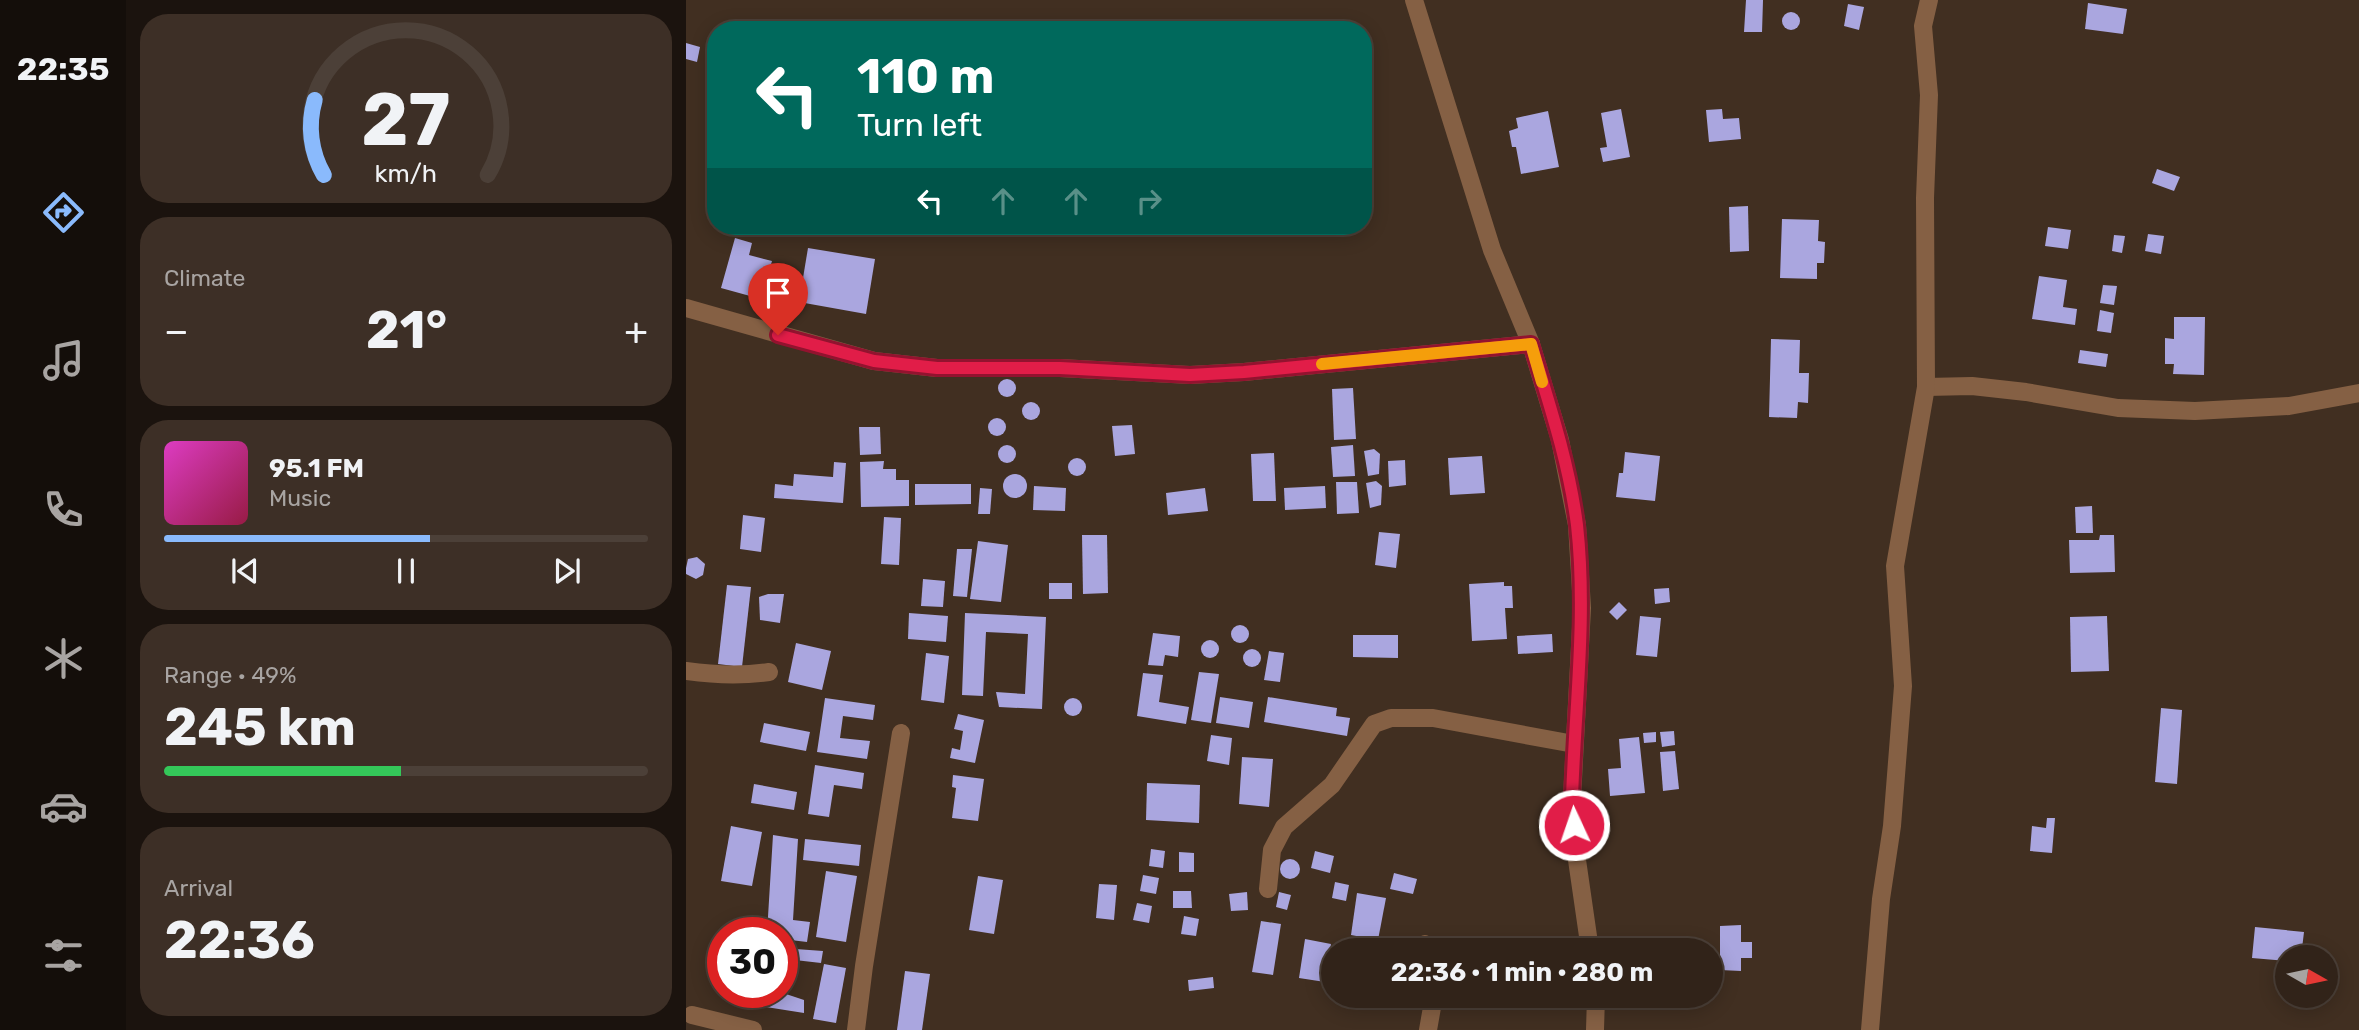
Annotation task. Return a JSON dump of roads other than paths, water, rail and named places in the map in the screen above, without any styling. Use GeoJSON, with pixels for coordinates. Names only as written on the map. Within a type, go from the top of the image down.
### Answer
{"type":"FeatureCollection","features":[{"type":"Feature","properties":{"kind":"street"},"geometry":{"type":"LineString","coordinates":[[1414,0],[1492,250],[1531,344],[1560,440],[1577,525],[1582,608],[1572,798],[1576,853],[1588,938]]}},
{"type":"Feature","properties":{"kind":"street"},"geometry":{"type":"LineString","coordinates":[[1870,1030],[1881,899],[1892,826],[1903,685],[1895,566],[1926,387],[1925,198],[1929,95],[1923,26],[1929,0]]}},
{"type":"Feature","properties":{"kind":"street"},"geometry":{"type":"LineString","coordinates":[[686,308],[874,361],[937,368],[1060,368],[1190,375],[1531,344]]}},
{"type":"Feature","properties":{"kind":"street"},"geometry":{"type":"LineString","coordinates":[[1926,387],[1972,386],[2026,392],[2118,408],[2195,411],[2290,406],[2359,393]]}},
{"type":"Feature","properties":{"kind":"street"},"geometry":{"type":"LineString","coordinates":[[686,671],[736,675],[769,672]]}},
{"type":"Feature","properties":{"kind":"street"},"geometry":{"type":"LineString","coordinates":[[1268,889],[1272,850],[1284,827],[1332,785],[1374,724],[1391,718],[1433,718],[1574,744]]}},
{"type":"Feature","properties":{"kind":"street"},"geometry":{"type":"LineString","coordinates":[[856,1030],[901,733]]}},
{"type":"Feature","properties":{"kind":"street"},"geometry":{"type":"LineString","coordinates":[[1428,1030],[1432,1008]]}},
{"type":"Feature","properties":{"kind":"street"},"geometry":{"type":"LineString","coordinates":[[1595,1030],[1596,1008]]}},
{"type":"Feature","properties":{"kind":"street"},"geometry":{"type":"LineString","coordinates":[[689,1019],[753,1030]]}}]}
